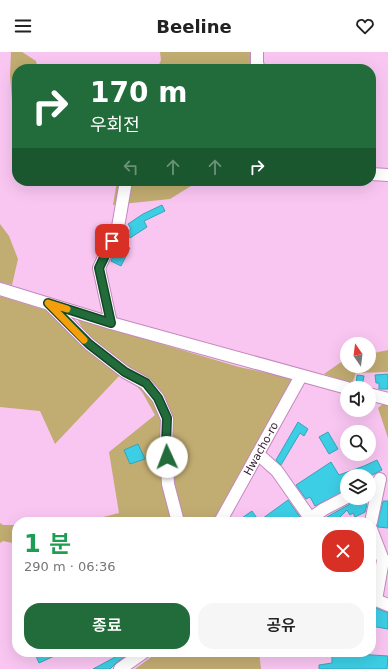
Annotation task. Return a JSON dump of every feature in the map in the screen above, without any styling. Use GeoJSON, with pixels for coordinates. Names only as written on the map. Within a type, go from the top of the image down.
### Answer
{"type":"FeatureCollection","features":[{"type":"Feature","properties":{"kind":"street"},"geometry":{"type":"LineString","coordinates":[[257,64],[258,52]]}},
{"type":"Feature","properties":{"kind":"street"},"geometry":{"type":"LineString","coordinates":[[376,174],[388,175]]}},
{"type":"Feature","properties":{"kind":"street"},"geometry":{"type":"LineString","coordinates":[[111,323],[99,268],[118,227],[125,186]]}},
{"type":"Feature","properties":{"kind":"street"},"geometry":{"type":"LineString","coordinates":[[0,289],[111,323],[340,386]]}},
{"type":"Feature","properties":{"kind":"street"},"geometry":{"type":"LineString","coordinates":[[48,303],[89,344],[125,372],[146,383],[158,398],[167,418],[166,444],[168,484],[177,517]]}},
{"type":"Feature","properties":{"kind":"street","name":"Hwacho-ro"},"geometry":{"type":"LineString","coordinates":[[223,517],[301,376]]}},
{"type":"Feature","properties":{"kind":"street"},"geometry":{"type":"LineString","coordinates":[[376,396],[388,399]]}},
{"type":"Feature","properties":{"kind":"street"},"geometry":{"type":"LineString","coordinates":[[258,454],[277,471],[306,517]]}},
{"type":"Feature","properties":{"kind":"street"},"geometry":{"type":"LineString","coordinates":[[372,517],[384,477]]}},
{"type":"Feature","properties":{"kind":"street"},"geometry":{"type":"LineString","coordinates":[[312,517],[340,501]]}},
{"type":"Feature","properties":{"kind":"street"},"geometry":{"type":"LineString","coordinates":[[376,543],[382,560],[376,600],[388,605]]}},
{"type":"Feature","properties":{"kind":"street"},"geometry":{"type":"LineString","coordinates":[[120,669],[137,657]]}},
{"type":"Feature","properties":{"kind":"shaded area"},"geometry":{"type":"Polygon","coordinates":[[[11,52],[22,52],[36,61],[37,64],[12,64],[12,100],[10,76],[11,52]]]}},
{"type":"Feature","properties":{"kind":"shaded area"},"geometry":{"type":"Polygon","coordinates":[[[160,52],[253,52],[254,64],[159,64],[161,60],[160,52]]]}},
{"type":"Feature","properties":{"kind":"shaded area"},"geometry":{"type":"Polygon","coordinates":[[[116,186],[191,186],[170,199],[113,205],[116,186]]]}},
{"type":"Feature","properties":{"kind":"shaded area"},"geometry":{"type":"Polygon","coordinates":[[[0,224],[9,236],[18,259],[12,285],[0,282],[0,224]]]}},
{"type":"Feature","properties":{"kind":"shaded area"},"geometry":{"type":"Polygon","coordinates":[[[0,296],[48,311],[120,375],[55,444],[40,411],[0,407],[0,296]]]}},
{"type":"Feature","properties":{"kind":"shaded area"},"geometry":{"type":"Polygon","coordinates":[[[77,319],[239,367],[296,379],[216,517],[103,517],[119,513],[109,452],[155,415],[142,392],[82,327],[77,319]]]}},
{"type":"Feature","properties":{"kind":"shaded area"},"geometry":{"type":"Polygon","coordinates":[[[388,350],[388,372],[376,372],[376,353],[388,350]]]}},
{"type":"Feature","properties":{"kind":"shaded area"},"geometry":{"type":"Polygon","coordinates":[[[340,363],[340,373],[356,373],[353,381],[344,381],[324,374],[340,363]]]}},
{"type":"Feature","properties":{"kind":"shaded area"},"geometry":{"type":"Polygon","coordinates":[[[388,400],[388,438],[378,408],[388,400]]]}},
{"type":"Feature","properties":{"kind":"shaded area"},"geometry":{"type":"Polygon","coordinates":[[[0,523],[3,525],[12,525],[12,543],[3,541],[0,543],[0,523]]]}},
{"type":"Feature","properties":{"kind":"shaded area"},"geometry":{"type":"Polygon","coordinates":[[[151,657],[260,657],[261,669],[135,669],[151,657]]]}},
{"type":"Feature","properties":{"kind":"building"},"geometry":{"type":"Polygon","coordinates":[[[162,205],[165,211],[144,221],[147,227],[130,238],[127,232],[131,229],[128,224],[143,214],[162,205]]]}},
{"type":"Feature","properties":{"kind":"building"},"geometry":{"type":"Polygon","coordinates":[[[119,243],[130,248],[121,266],[111,261],[119,243]]]}},
{"type":"Feature","properties":{"kind":"building"},"geometry":{"type":"Polygon","coordinates":[[[388,374],[388,389],[379,389],[379,383],[376,383],[375,375],[388,374]]]}},
{"type":"Feature","properties":{"kind":"building"},"geometry":{"type":"Polygon","coordinates":[[[357,375],[364,376],[363,381],[356,381],[357,375]]]}},
{"type":"Feature","properties":{"kind":"building"},"geometry":{"type":"Polygon","coordinates":[[[298,422],[308,429],[304,436],[300,433],[281,465],[276,460],[298,422]]]}},
{"type":"Feature","properties":{"kind":"building"},"geometry":{"type":"Polygon","coordinates":[[[328,432],[338,449],[329,454],[319,437],[328,432]]]}},
{"type":"Feature","properties":{"kind":"building"},"geometry":{"type":"Polygon","coordinates":[[[138,444],[145,459],[130,464],[124,450],[138,444]]]}},
{"type":"Feature","properties":{"kind":"building"},"geometry":{"type":"Polygon","coordinates":[[[376,461],[382,470],[376,473],[376,469],[356,469],[376,461]]]}},
{"type":"Feature","properties":{"kind":"building"},"geometry":{"type":"Polygon","coordinates":[[[331,462],[339,475],[340,494],[315,506],[310,497],[306,499],[296,485],[331,462]]]}},
{"type":"Feature","properties":{"kind":"building"},"geometry":{"type":"Polygon","coordinates":[[[288,500],[300,517],[265,517],[288,500]]]}},
{"type":"Feature","properties":{"kind":"building"},"geometry":{"type":"Polygon","coordinates":[[[383,501],[388,501],[388,528],[378,527],[377,525],[383,501]]]}},
{"type":"Feature","properties":{"kind":"building"},"geometry":{"type":"Polygon","coordinates":[[[348,505],[367,505],[365,512],[355,517],[353,513],[350,515],[347,510],[340,517],[327,517],[348,505]]]}},
{"type":"Feature","properties":{"kind":"building"},"geometry":{"type":"Polygon","coordinates":[[[252,511],[256,517],[243,517],[252,511]]]}},
{"type":"Feature","properties":{"kind":"building"},"geometry":{"type":"Polygon","coordinates":[[[376,608],[388,613],[388,629],[376,627],[376,608]]]}},
{"type":"Feature","properties":{"kind":"building"},"geometry":{"type":"Polygon","coordinates":[[[388,656],[387,669],[319,669],[319,665],[332,663],[332,657],[388,656]]]}},
{"type":"Feature","properties":{"kind":"building"},"geometry":{"type":"Polygon","coordinates":[[[36,657],[52,657],[39,663],[36,657]]]}},
{"type":"Feature","properties":{"kind":"building"},"geometry":{"type":"Polygon","coordinates":[[[115,657],[124,657],[110,669],[93,669],[115,657]]]}},
{"type":"Feature","properties":{"kind":"slow traffic"},"geometry":{"type":"LineString","coordinates":[[67,309],[48,303],[84,340]]}},
{"type":"Feature","properties":{"kind":"route"},"geometry":{"type":"LineString","coordinates":[[112,241],[99,268],[111,323],[48,303],[89,344],[125,372],[146,383],[158,398],[167,418],[167,457]]}}]}
